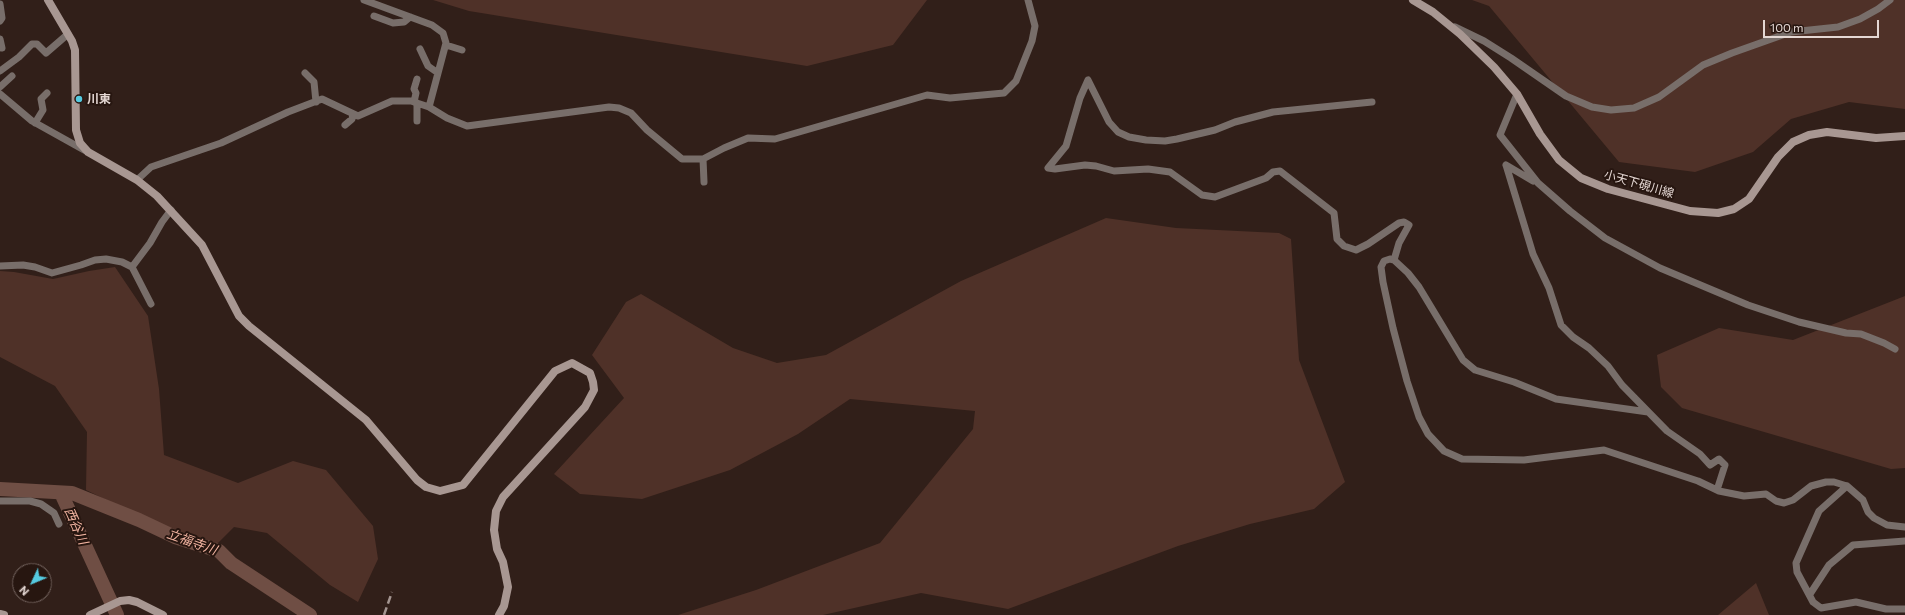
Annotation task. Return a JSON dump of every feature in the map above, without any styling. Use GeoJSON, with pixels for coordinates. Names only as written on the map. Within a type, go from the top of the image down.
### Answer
{"type":"FeatureCollection","features":[{"type":"Feature","properties":{"kind":"street"},"geometry":{"type":"LineString","coordinates":[[48,0],[68,34],[75,50],[76,130],[80,143],[88,152]]}},
{"type":"Feature","properties":{"kind":"street"},"geometry":{"type":"LineString","coordinates":[[364,0],[432,25],[443,33],[446,45],[429,106]]}},
{"type":"Feature","properties":{"kind":"street"},"geometry":{"type":"LineString","coordinates":[[137,180],[151,168],[221,143],[322,99],[358,116],[392,101],[415,102],[429,106],[447,118],[467,126],[608,106],[619,108],[631,113],[647,130],[682,159],[703,159],[748,138],[775,139],[927,95],[950,98],[1004,94],[1016,81],[1032,41],[1035,26],[1028,0]]}},
{"type":"Feature","properties":{"kind":"street","name":"小天下硯川線"},"geometry":{"type":"LineString","coordinates":[[1413,0],[1433,12],[1460,34],[1494,67],[1517,94],[1540,134],[1559,160],[1581,178],[1608,189],[1690,211],[1718,213],[1734,209],[1749,199],[1778,157],[1793,142],[1809,135],[1828,132],[1876,138],[1905,136]]}},
{"type":"Feature","properties":{"kind":"street"},"geometry":{"type":"LineString","coordinates":[[1433,12],[1455,27],[1484,41],[1511,58],[1566,96],[1592,107],[1611,110],[1634,108],[1659,97],[1703,66],[1732,53],[1791,32],[1838,27],[1860,19],[1890,0]]}},
{"type":"Feature","properties":{"kind":"street"},"geometry":{"type":"LineString","coordinates":[[0,4],[2,18],[0,21]]}},
{"type":"Feature","properties":{"kind":"street"},"geometry":{"type":"LineString","coordinates":[[374,16],[393,22],[404,22],[410,17]]}},
{"type":"Feature","properties":{"kind":"street"},"geometry":{"type":"LineString","coordinates":[[0,71],[19,57],[32,44],[37,44],[46,53],[68,34]]}},
{"type":"Feature","properties":{"kind":"street"},"geometry":{"type":"LineString","coordinates":[[0,39],[2,48]]}},
{"type":"Feature","properties":{"kind":"street"},"geometry":{"type":"LineString","coordinates":[[446,45],[462,50]]}},
{"type":"Feature","properties":{"kind":"street"},"geometry":{"type":"LineString","coordinates":[[420,49],[428,66],[438,73]]}},
{"type":"Feature","properties":{"kind":"street"},"geometry":{"type":"LineString","coordinates":[[305,73],[314,82],[316,102]]}},
{"type":"Feature","properties":{"kind":"street"},"geometry":{"type":"LineString","coordinates":[[0,87],[12,76]]}},
{"type":"Feature","properties":{"kind":"street"},"geometry":{"type":"LineString","coordinates":[[417,79],[414,89],[416,93],[415,102],[417,121]]}},
{"type":"Feature","properties":{"kind":"street"},"geometry":{"type":"LineString","coordinates":[[1372,102],[1273,112],[1235,122],[1200,134],[1165,141],[1152,140],[1129,137],[1118,132],[1110,122],[1088,80],[1080,98],[1066,146],[1048,168],[1055,169],[1085,165],[1122,172],[1148,169],[1170,172],[1202,195],[1215,197],[1266,178],[1273,172],[1280,171],[1334,213],[1337,239],[1344,246],[1356,250],[1399,224],[1404,222],[1409,225],[1399,243],[1394,260]]}},
{"type":"Feature","properties":{"kind":"street"},"geometry":{"type":"LineString","coordinates":[[35,123],[42,110],[41,99],[47,93]]}},
{"type":"Feature","properties":{"kind":"street"},"geometry":{"type":"LineString","coordinates":[[0,94],[35,123],[137,180],[157,196],[202,245],[239,316],[249,326],[366,420],[417,480],[426,487],[440,491],[463,485],[555,370],[572,363],[590,373],[594,390],[585,408],[503,497],[496,511],[494,530],[497,549],[504,562],[508,587],[501,614]]}},
{"type":"Feature","properties":{"kind":"street"},"geometry":{"type":"LineString","coordinates":[[1517,94],[1500,135],[1538,183]]}},
{"type":"Feature","properties":{"kind":"street"},"geometry":{"type":"LineString","coordinates":[[345,125],[352,119],[353,114]]}},
{"type":"Feature","properties":{"kind":"street"},"geometry":{"type":"LineString","coordinates":[[703,159],[704,182]]}},
{"type":"Feature","properties":{"kind":"street"},"geometry":{"type":"LineString","coordinates":[[1717,490],[1725,465],[1719,459],[1710,464],[1700,454],[1667,431],[1622,385],[1608,366],[1590,348],[1573,337],[1560,325],[1549,288],[1533,254],[1506,165],[1538,183],[1605,238],[1660,268],[1748,305],[1799,322],[1846,333],[1861,334],[1884,342],[1895,349]]}},
{"type":"Feature","properties":{"kind":"street"},"geometry":{"type":"LineString","coordinates":[[132,267],[150,244],[162,222],[171,210]]}},
{"type":"Feature","properties":{"kind":"street"},"geometry":{"type":"LineString","coordinates":[[0,266],[29,266],[52,272],[95,260],[106,259],[122,262],[132,267],[151,304]]}},
{"type":"Feature","properties":{"kind":"street"},"geometry":{"type":"LineString","coordinates":[[1648,412],[1556,399],[1514,382],[1475,370],[1462,360],[1419,287],[1408,273],[1394,260],[1390,259],[1384,261],[1382,267],[1393,328],[1407,381],[1419,417],[1428,434],[1444,451],[1462,459],[1524,460],[1604,450],[1698,481],[1717,490],[1744,496],[1766,494],[1776,501],[1784,503],[1789,502],[1806,489],[1817,484],[1834,482],[1847,486],[1863,500],[1868,512],[1874,518],[1887,525],[1905,527]]}},
{"type":"Feature","properties":{"kind":"street"},"geometry":{"type":"LineString","coordinates":[[1847,486],[1818,511],[1796,563],[1797,572],[1813,602],[1821,608],[1856,602],[1881,609],[1904,609]]}},
{"type":"Feature","properties":{"kind":"street"},"geometry":{"type":"LineString","coordinates":[[0,502],[30,501],[41,504],[54,513],[59,524]]}},
{"type":"Feature","properties":{"kind":"street"},"geometry":{"type":"LineString","coordinates":[[1810,594],[1829,565],[1853,545],[1905,541]]}},
{"type":"Feature","properties":{"kind":"street"},"geometry":{"type":"LineString","coordinates":[[90,615],[120,601],[137,602],[163,615]]}},
{"type":"Feature","properties":{"kind":"street"},"geometry":{"type":"LineString","coordinates":[[1895,615],[1904,609]]}},
{"type":"Feature","properties":{"kind":"street"},"geometry":{"type":"LineString","coordinates":[[0,614],[4,615]]}},
{"type":"Feature","properties":{"kind":"shaded area"},"geometry":{"type":"Polygon","coordinates":[[[433,0],[927,0],[893,45],[807,66],[469,11],[433,0]]]}},
{"type":"Feature","properties":{"kind":"shaded area"},"geometry":{"type":"Polygon","coordinates":[[[1472,0],[1905,0],[1905,109],[1849,102],[1791,119],[1753,152],[1695,172],[1619,162],[1489,6],[1472,0]]]}},
{"type":"Feature","properties":{"kind":"shaded area"},"geometry":{"type":"Polygon","coordinates":[[[1106,218],[1176,228],[1279,233],[1291,239],[1299,360],[1345,482],[1314,509],[1250,524],[1178,546],[1008,609],[921,593],[823,615],[678,615],[756,590],[880,543],[973,429],[975,411],[850,399],[798,434],[730,470],[642,499],[580,494],[554,474],[624,398],[592,355],[626,302],[641,294],[733,348],[777,363],[826,355],[961,281],[1106,218]]]}},
{"type":"Feature","properties":{"kind":"shaded area"},"geometry":{"type":"Polygon","coordinates":[[[115,267],[148,316],[159,389],[164,455],[238,483],[293,461],[326,470],[373,526],[378,559],[358,602],[330,585],[267,533],[234,527],[213,548],[174,533],[86,490],[87,432],[55,386],[0,357],[0,271],[53,279],[115,267]]]}},
{"type":"Feature","properties":{"kind":"shaded area"},"geometry":{"type":"Polygon","coordinates":[[[1905,296],[1905,468],[1891,469],[1682,408],[1661,387],[1657,355],[1719,328],[1793,340],[1905,296]]]}},
{"type":"Feature","properties":{"kind":"shaded area"},"geometry":{"type":"Polygon","coordinates":[[[1756,583],[1769,615],[1718,615],[1756,583]]]}},
{"type":"Feature","properties":{"kind":"waterway","name":"立福寺川"},"geometry":{"type":"LineString","coordinates":[[0,489],[72,493],[139,520],[175,537],[219,551],[231,563],[310,615]]}},
{"type":"Feature","properties":{"kind":"waterway","name":"西谷川"},"geometry":{"type":"LineString","coordinates":[[61,493],[117,615]]}},
{"type":"Feature","properties":{"kind":"railway"},"geometry":{"type":"LineString","coordinates":[[384,615],[392,592]]}},
{"type":"Feature","properties":{"kind":"place","name":"川東"},"geometry":{"type":"Point","coordinates":[79,99]}}]}
